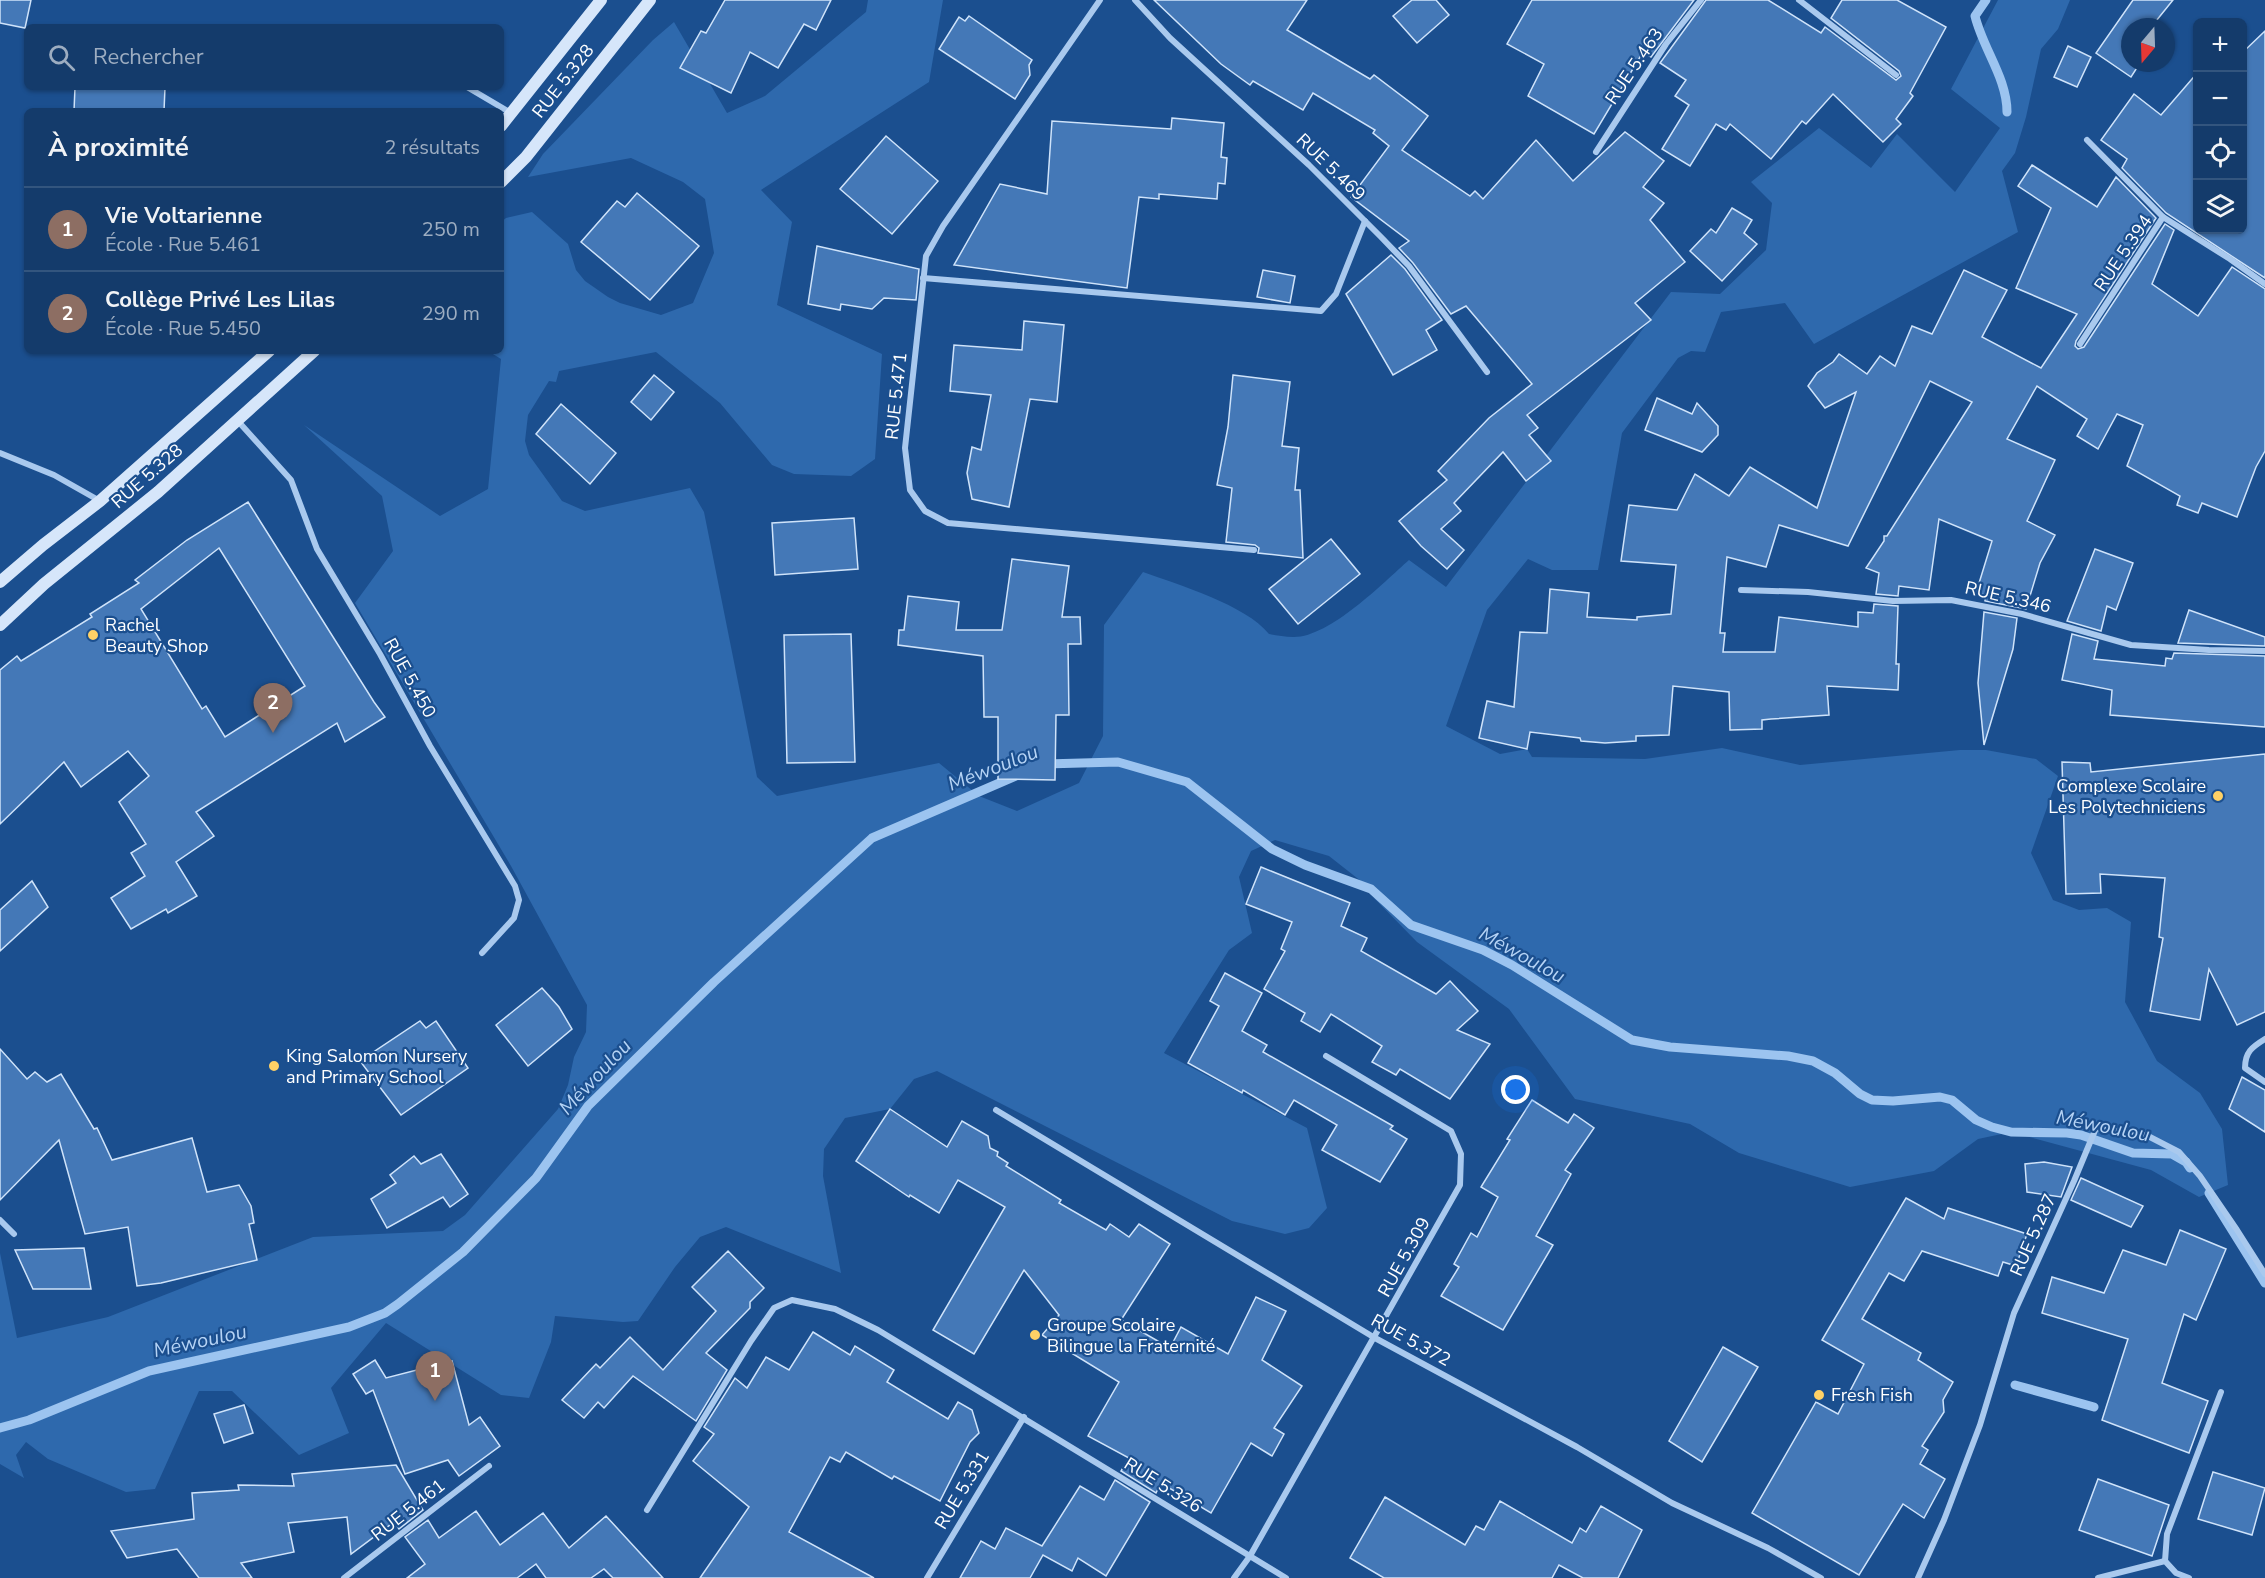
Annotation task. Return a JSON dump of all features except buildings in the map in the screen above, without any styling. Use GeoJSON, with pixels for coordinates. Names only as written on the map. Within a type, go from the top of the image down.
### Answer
{"type":"FeatureCollection","features":[{"type":"Feature","properties":{"kind":"main road","name":"RUE 5.328"},"geometry":{"type":"LineString","coordinates":[[504,122],[601,0]]}},
{"type":"Feature","properties":{"kind":"main road","name":"RUE 5.328"},"geometry":{"type":"LineString","coordinates":[[504,179],[526,157],[650,0]]}},
{"type":"Feature","properties":{"kind":"main road","name":"RUE 5.328"},"geometry":{"type":"LineString","coordinates":[[0,582],[100,501],[265,354]]}},
{"type":"Feature","properties":{"kind":"main road","name":"RUE 5.328"},"geometry":{"type":"LineString","coordinates":[[0,625],[44,584],[158,492],[311,354]]}},
{"type":"Feature","properties":{"kind":"street","name":"RUE 5.471"},"geometry":{"type":"LineString","coordinates":[[1100,0],[943,226],[927,256],[905,448],[910,490],[925,512],[948,523],[1254,550]]}},
{"type":"Feature","properties":{"kind":"street","name":"RUE 5.469"},"geometry":{"type":"LineString","coordinates":[[1135,0],[1170,38],[1309,165],[1409,266],[1487,372]]}},
{"type":"Feature","properties":{"kind":"street","name":"RUE 5.463"},"geometry":{"type":"LineString","coordinates":[[1596,152],[1666,44],[1701,0]]}},
{"type":"Feature","properties":{"kind":"street"},"geometry":{"type":"LineString","coordinates":[[1798,0],[1896,75]]}},
{"type":"Feature","properties":{"kind":"street"},"geometry":{"type":"LineString","coordinates":[[472,90],[503,108]]}},
{"type":"Feature","properties":{"kind":"street"},"geometry":{"type":"LineString","coordinates":[[504,108],[512,113]]}},
{"type":"Feature","properties":{"kind":"street"},"geometry":{"type":"LineString","coordinates":[[2087,140],[2163,217]]}},
{"type":"Feature","properties":{"kind":"street","name":"RUE 5.394"},"geometry":{"type":"LineString","coordinates":[[2080,344],[2163,217],[2265,284]]}},
{"type":"Feature","properties":{"kind":"street"},"geometry":{"type":"LineString","coordinates":[[923,278],[1320,311],[1336,294],[1365,221]]}},
{"type":"Feature","properties":{"kind":"street","name":"RUE 5.450"},"geometry":{"type":"LineString","coordinates":[[236,420],[291,480],[317,549],[380,654],[430,746],[515,886],[519,900],[514,918],[482,953]]}},
{"type":"Feature","properties":{"kind":"street"},"geometry":{"type":"LineString","coordinates":[[0,453],[54,475],[100,501]]}},
{"type":"Feature","properties":{"kind":"street","name":"RUE 5.346"},"geometry":{"type":"LineString","coordinates":[[1741,590],[1808,592],[1893,601],[1951,600],[2022,614],[2131,645],[2265,651]]}},
{"type":"Feature","properties":{"kind":"street"},"geometry":{"type":"LineString","coordinates":[[2265,1039],[2251,1048],[2245,1058],[2245,1068],[2265,1082]]}},
{"type":"Feature","properties":{"kind":"street","name":"RUE 5.309"},"geometry":{"type":"LineString","coordinates":[[1234,1578],[1250,1556],[1460,1185],[1461,1154],[1450,1131],[1326,1056]]}},
{"type":"Feature","properties":{"kind":"street","name":"RUE 5.372"},"geometry":{"type":"LineString","coordinates":[[996,1110],[1375,1338],[1577,1447],[1672,1503],[1768,1548],[1821,1578]]}},
{"type":"Feature","properties":{"kind":"street","name":"RUE 5.287"},"geometry":{"type":"LineString","coordinates":[[1918,1578],[1944,1520],[1980,1425],[2014,1313],[2096,1128],[2146,1135],[2179,1152],[2200,1176],[2265,1274]]}},
{"type":"Feature","properties":{"kind":"street"},"geometry":{"type":"LineString","coordinates":[[0,1220],[14,1234]]}},
{"type":"Feature","properties":{"kind":"street","name":"RUE 5.326"},"geometry":{"type":"LineString","coordinates":[[646,1510],[751,1341],[774,1308],[792,1300],[835,1310],[878,1330],[1286,1578]]}},
{"type":"Feature","properties":{"kind":"street"},"geometry":{"type":"LineString","coordinates":[[2189,1578],[2176,1573],[2165,1561],[2167,1534],[2221,1392]]}},
{"type":"Feature","properties":{"kind":"street","name":"RUE 5.331"},"geometry":{"type":"LineString","coordinates":[[927,1578],[1024,1417]]}},
{"type":"Feature","properties":{"kind":"street","name":"RUE 5.461"},"geometry":{"type":"LineString","coordinates":[[344,1578],[489,1466]]}},
{"type":"Feature","properties":{"kind":"street"},"geometry":{"type":"LineString","coordinates":[[2098,1578],[2165,1561]]}},
{"type":"Feature","properties":{"kind":"shaded area"},"geometry":{"type":"Polygon","coordinates":[[[868,0],[943,0],[929,82],[761,190],[792,222],[777,305],[882,354],[875,459],[851,476],[794,474],[772,465],[720,403],[656,352],[559,371],[556,382],[549,381],[528,415],[525,441],[529,455],[562,501],[585,511],[690,488],[704,512],[757,777],[777,796],[939,763],[979,796],[1017,811],[1079,783],[1103,736],[1104,625],[1143,572],[1229,605],[1245,614],[1269,634],[1290,637],[1307,635],[1339,619],[1355,608],[1409,560],[1446,587],[1671,292],[1720,294],[1766,250],[1772,203],[1751,182],[1819,128],[1871,168],[1897,134],[1955,192],[2000,128],[1951,89],[1998,0],[2070,0],[2058,29],[2041,49],[2026,117],[2015,153],[2002,171],[2018,232],[1814,344],[1785,303],[1721,312],[1705,352],[1691,351],[1678,358],[1622,433],[1598,570],[1552,570],[1528,559],[1487,610],[1446,726],[1500,754],[1527,749],[1532,757],[1645,759],[1722,748],[1800,765],[1960,750],[1986,750],[2036,759],[2058,776],[2031,853],[2053,900],[2079,910],[2107,908],[2131,922],[2125,1002],[2157,1061],[2200,1093],[2222,1129],[2228,1185],[2199,1197],[2151,1170],[2011,1132],[1978,1139],[1934,1171],[1850,1187],[1739,1153],[1690,1124],[1575,1099],[1509,1009],[1417,942],[1374,898],[1371,889],[1329,856],[1275,840],[1251,851],[1239,877],[1252,933],[1229,950],[1164,1053],[1307,1128],[1327,1208],[1309,1228],[1285,1234],[1232,1221],[937,1071],[914,1079],[890,1109],[845,1118],[824,1149],[823,1176],[841,1273],[726,1227],[700,1237],[675,1267],[638,1321],[623,1322],[555,1316],[551,1342],[529,1398],[501,1395],[386,1323],[331,1388],[349,1433],[299,1455],[232,1391],[199,1391],[155,1489],[126,1492],[48,1459],[26,1442],[16,1455],[24,1478],[0,1464],[0,1253],[17,1338],[108,1317],[313,1237],[443,1231],[465,1215],[558,1109],[568,1085],[574,1057],[586,1032],[587,1005],[511,866],[355,603],[393,551],[382,496],[304,425],[440,516],[488,489],[501,359],[493,354],[504,354],[504,220],[532,212],[568,244],[576,270],[585,281],[620,303],[661,315],[693,303],[714,253],[705,199],[683,182],[631,158],[528,177],[543,154],[653,40],[674,22],[727,113],[765,96],[866,12],[868,0]]]}},
{"type":"Feature","properties":{"kind":"waterway"},"geometry":{"type":"LineString","coordinates":[[1986,0],[1975,16],[1999,75],[2007,112]]}},
{"type":"Feature","properties":{"kind":"waterway","name":"Méwoulou"},"geometry":{"type":"LineString","coordinates":[[1045,764],[1118,762],[1187,782],[1272,849],[1305,865],[1371,889],[1411,925],[1483,950],[1512,965],[1632,1040],[1670,1047],[1788,1056],[1813,1061],[1835,1073],[1860,1094],[1872,1100],[1893,1101],[1940,1097],[1952,1100],[1976,1120],[1992,1127],[2011,1132],[2081,1135],[2133,1153],[2172,1154],[2186,1162],[2190,1168]]}},
{"type":"Feature","properties":{"kind":"waterway","name":"Méwoulou"},"geometry":{"type":"LineString","coordinates":[[0,1428],[29,1420],[149,1371],[349,1327],[385,1313],[463,1252],[536,1178],[588,1106],[714,982],[872,838],[1018,775]]}},
{"type":"Feature","properties":{"kind":"waterway","name":"Méwoulou"},"geometry":{"type":"LineString","coordinates":[[2209,1193],[2265,1283]]}},
{"type":"Feature","properties":{"kind":"waterway"},"geometry":{"type":"LineString","coordinates":[[2015,1385],[2094,1407]]}},
{"type":"Feature","properties":{"kind":"place","name":"Rachel Beauty Shop"},"geometry":{"type":"Point","coordinates":[93,635]}},
{"type":"Feature","properties":{"kind":"place","name":"Collège Privé Les Lilas"},"geometry":{"type":"Point","coordinates":[273,733]}},
{"type":"Feature","properties":{"kind":"place","name":"Complexe Scolaire Les Polytechniciens"},"geometry":{"type":"Point","coordinates":[2218,796]}},
{"type":"Feature","properties":{"kind":"place","name":"King Salomon Nursery and Primary School"},"geometry":{"type":"Point","coordinates":[274,1066]}},
{"type":"Feature","properties":{"kind":"place","name":"Groupe Scolaire Bilingue la Fraternité"},"geometry":{"type":"Point","coordinates":[1035,1335]}},
{"type":"Feature","properties":{"kind":"place","name":"Fresh Fish"},"geometry":{"type":"Point","coordinates":[1819,1395]}},
{"type":"Feature","properties":{"kind":"place","name":"Vie Voltarienne"},"geometry":{"type":"Point","coordinates":[435,1401]}}]}
